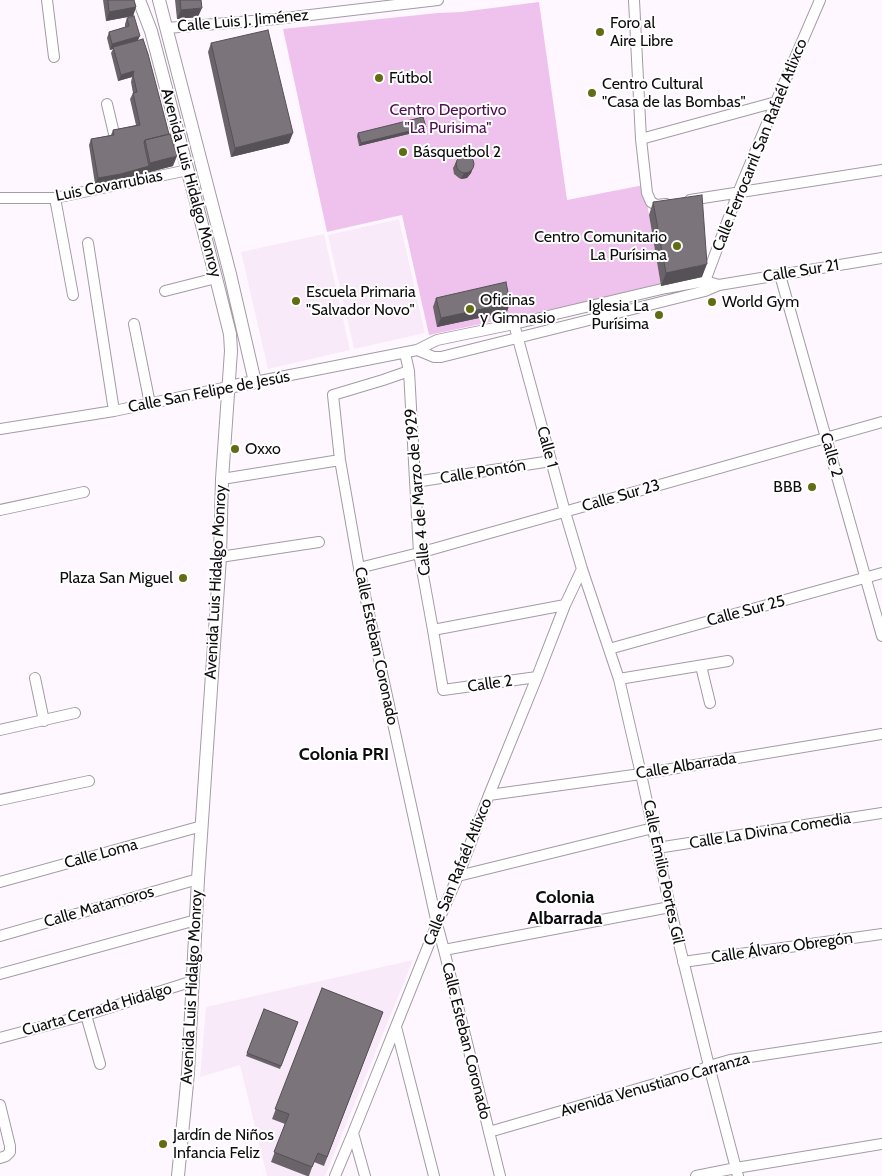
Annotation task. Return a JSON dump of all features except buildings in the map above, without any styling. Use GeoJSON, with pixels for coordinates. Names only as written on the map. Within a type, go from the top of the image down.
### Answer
{"type":"FeatureCollection","features":[{"type":"Feature","properties":{"kind":"street"},"geometry":{"type":"LineString","coordinates":[[47,0],[54,57]]}},
{"type":"Feature","properties":{"kind":"street","name":"Avenida Luis Hidalgo Monroy"},"geometry":{"type":"LineString","coordinates":[[139,0],[150,31],[188,170],[230,334],[231,350],[188,1072],[178,1176]]}},
{"type":"Feature","properties":{"kind":"street","name":"Avenida Luis Hidalgo Monroy"},"geometry":{"type":"LineString","coordinates":[[159,0],[230,274],[255,382]]}},
{"type":"Feature","properties":{"kind":"street","name":"Calle Luis J. Jiménez"},"geometry":{"type":"LineString","coordinates":[[167,28],[276,19],[438,0]]}},
{"type":"Feature","properties":{"kind":"street"},"geometry":{"type":"LineString","coordinates":[[634,0],[641,139],[647,193],[651,202],[656,205],[679,202],[882,170]]}},
{"type":"Feature","properties":{"kind":"street","name":"Calle Ferrocarril San Rafaél Atlixco"},"geometry":{"type":"LineString","coordinates":[[705,286],[738,193],[820,0]]}},
{"type":"Feature","properties":{"kind":"street"},"geometry":{"type":"LineString","coordinates":[[641,139],[776,102]]}},
{"type":"Feature","properties":{"kind":"street"},"geometry":{"type":"LineString","coordinates":[[107,104],[118,148]]}},
{"type":"Feature","properties":{"kind":"street","name":"Luis Covarrubias"},"geometry":{"type":"LineString","coordinates":[[0,198],[55,198],[125,179],[188,170]]}},
{"type":"Feature","properties":{"kind":"street"},"geometry":{"type":"LineString","coordinates":[[55,198],[73,295]]}},
{"type":"Feature","properties":{"kind":"street"},"geometry":{"type":"LineString","coordinates":[[88,243],[114,411]]}},
{"type":"Feature","properties":{"kind":"street","name":"Calle Sur 21"},"geometry":{"type":"LineString","coordinates":[[705,286],[882,258]]}},
{"type":"Feature","properties":{"kind":"street","name":"Calle 2"},"geometry":{"type":"LineString","coordinates":[[780,275],[882,636]]}},
{"type":"Feature","properties":{"kind":"street"},"geometry":{"type":"LineString","coordinates":[[164,291],[216,278]]}},
{"type":"Feature","properties":{"kind":"street","name":"Calle San Felipe de Jesús"},"geometry":{"type":"LineString","coordinates":[[0,429],[114,411],[417,350],[436,340],[514,324],[666,288],[705,286]]}},
{"type":"Feature","properties":{"kind":"street","name":"Calle San Felipe de Jesús"},"geometry":{"type":"LineString","coordinates":[[417,350],[434,357],[441,356],[517,338],[705,286]]}},
{"type":"Feature","properties":{"kind":"street"},"geometry":{"type":"LineString","coordinates":[[134,324],[150,404]]}},
{"type":"Feature","properties":{"kind":"street","name":"Calle 1"},"geometry":{"type":"LineString","coordinates":[[514,324],[582,569]]}},
{"type":"Feature","properties":{"kind":"street","name":"Calle 4 de Marzo de 1929"},"geometry":{"type":"LineString","coordinates":[[405,352],[408,371],[419,553],[443,690]]}},
{"type":"Feature","properties":{"kind":"street","name":"Calle Esteban Coronado"},"geometry":{"type":"LineString","coordinates":[[408,371],[332,395],[340,460],[359,568],[437,924],[500,1176]]}},
{"type":"Feature","properties":{"kind":"street","name":"Calle Sur 23"},"geometry":{"type":"LineString","coordinates":[[359,568],[419,553],[882,422]]}},
{"type":"Feature","properties":{"kind":"street"},"geometry":{"type":"LineString","coordinates":[[222,479],[340,460]]}},
{"type":"Feature","properties":{"kind":"street","name":"Calle Pontón"},"geometry":{"type":"LineString","coordinates":[[415,482],[551,461]]}},
{"type":"Feature","properties":{"kind":"street"},"geometry":{"type":"LineString","coordinates":[[0,510],[84,492]]}},
{"type":"Feature","properties":{"kind":"street"},"geometry":{"type":"LineString","coordinates":[[220,557],[319,542]]}},
{"type":"Feature","properties":{"kind":"street","name":"Calle San Rafaél Atlixco"},"geometry":{"type":"LineString","coordinates":[[335,1176],[458,876],[565,605],[582,569]]}},
{"type":"Feature","properties":{"kind":"street","name":"Calle Emilio Portes Gil"},"geometry":{"type":"LineString","coordinates":[[582,569],[619,679],[642,774],[670,908],[737,1172]]}},
{"type":"Feature","properties":{"kind":"street","name":"Calle Sur 25"},"geometry":{"type":"LineString","coordinates":[[609,648],[882,573]]}},
{"type":"Feature","properties":{"kind":"street"},"geometry":{"type":"LineString","coordinates":[[433,630],[565,605]]}},
{"type":"Feature","properties":{"kind":"street"},"geometry":{"type":"LineString","coordinates":[[619,679],[728,661]]}},
{"type":"Feature","properties":{"kind":"street"},"geometry":{"type":"LineString","coordinates":[[701,666],[710,703]]}},
{"type":"Feature","properties":{"kind":"street","name":"Calle 2"},"geometry":{"type":"LineString","coordinates":[[443,690],[537,677]]}},
{"type":"Feature","properties":{"kind":"street"},"geometry":{"type":"LineString","coordinates":[[35,678],[44,721]]}},
{"type":"Feature","properties":{"kind":"street"},"geometry":{"type":"LineString","coordinates":[[0,730],[76,714]]}},
{"type":"Feature","properties":{"kind":"street","name":"Calle Albarrada"},"geometry":{"type":"LineString","coordinates":[[489,795],[642,774],[882,734]]}},
{"type":"Feature","properties":{"kind":"street"},"geometry":{"type":"LineString","coordinates":[[0,800],[90,781]]}},
{"type":"Feature","properties":{"kind":"street","name":"Calle La Divina Comedia"},"geometry":{"type":"LineString","coordinates":[[657,848],[882,813]]}},
{"type":"Feature","properties":{"kind":"street","name":"Calle Loma"},"geometry":{"type":"LineString","coordinates":[[0,882],[202,826]]}},
{"type":"Feature","properties":{"kind":"street"},"geometry":{"type":"LineString","coordinates":[[458,876],[653,828]]}},
{"type":"Feature","properties":{"kind":"street","name":"Calle Matamoros"},"geometry":{"type":"LineString","coordinates":[[0,936],[198,879]]}},
{"type":"Feature","properties":{"kind":"street"},"geometry":{"type":"LineString","coordinates":[[444,950],[670,908]]}},
{"type":"Feature","properties":{"kind":"street"},"geometry":{"type":"LineString","coordinates":[[0,974],[196,920]]}},
{"type":"Feature","properties":{"kind":"street","name":"Calle Álvaro Obregón"},"geometry":{"type":"LineString","coordinates":[[683,962],[882,934]]}},
{"type":"Feature","properties":{"kind":"street","name":"Cuarta Cerrada Hidalgo"},"geometry":{"type":"LineString","coordinates":[[0,1038],[86,1015],[193,981]]}},
{"type":"Feature","properties":{"kind":"street"},"geometry":{"type":"LineString","coordinates":[[86,1015],[100,1064]]}},
{"type":"Feature","properties":{"kind":"street"},"geometry":{"type":"LineString","coordinates":[[396,1026],[434,1176]]}},
{"type":"Feature","properties":{"kind":"street","name":"Avenida Venustiano Carranza"},"geometry":{"type":"LineString","coordinates":[[489,1132],[696,1072],[730,1060],[882,1037]]}},
{"type":"Feature","properties":{"kind":"street"},"geometry":{"type":"LineString","coordinates":[[0,1106],[10,1146],[10,1152],[3,1157]]}},
{"type":"Feature","properties":{"kind":"street"},"geometry":{"type":"LineString","coordinates":[[353,1133],[364,1176]]}},
{"type":"Feature","properties":{"kind":"street"},"geometry":{"type":"LineString","coordinates":[[696,1176],[737,1172],[882,1144]]}},
{"type":"Feature","properties":{"kind":"shaded area"},"geometry":{"type":"Polygon","coordinates":[[[399,219],[425,333],[354,349],[328,235],[399,219]]]}},
{"type":"Feature","properties":{"kind":"shaded area","name":"Escuela Primaria \"Salvador Novo\""},"geometry":{"type":"Polygon","coordinates":[[[324,234],[350,350],[268,369],[241,252],[324,234]]]}},
{"type":"Feature","properties":{"kind":"shaded area"},"geometry":{"type":"Polygon","coordinates":[[[413,960],[325,1176],[267,1176],[240,1065],[200,1077],[206,1007],[413,960]]]}},
{"type":"Feature","properties":{"kind":"green space","name":"Centro Deportivo \"La Purisima\""},"geometry":{"type":"Polygon","coordinates":[[[539,2],[567,200],[644,185],[661,286],[429,335],[402,215],[327,232],[283,29],[461,12],[539,2]]]}},
{"type":"Feature","properties":{"kind":"place","name":"Foro al Aire Libre"},"geometry":{"type":"Point","coordinates":[600,32]}},
{"type":"Feature","properties":{"kind":"place","name":"Fútbol"},"geometry":{"type":"Point","coordinates":[379,78]}},
{"type":"Feature","properties":{"kind":"place","name":"Centro Cultural \"Casa de las Bombas\""},"geometry":{"type":"Point","coordinates":[592,93]}},
{"type":"Feature","properties":{"kind":"place","name":"Básquetbol 2"},"geometry":{"type":"Point","coordinates":[403,152]}},
{"type":"Feature","properties":{"kind":"place","name":"Centro Comunitario La Purísima"},"geometry":{"type":"Point","coordinates":[677,246]}},
{"type":"Feature","properties":{"kind":"place","name":"Escuela Primaria \"Salvador Novo\""},"geometry":{"type":"Point","coordinates":[296,301]}},
{"type":"Feature","properties":{"kind":"place","name":"World Gym"},"geometry":{"type":"Point","coordinates":[712,302]}},
{"type":"Feature","properties":{"kind":"place","name":"Oficinas y Gimnasio"},"geometry":{"type":"Point","coordinates":[470,309]}},
{"type":"Feature","properties":{"kind":"place","name":"Iglesia La Purísima"},"geometry":{"type":"Point","coordinates":[659,315]}},
{"type":"Feature","properties":{"kind":"place","name":"Oxxo"},"geometry":{"type":"Point","coordinates":[235,449]}},
{"type":"Feature","properties":{"kind":"place","name":"BBB"},"geometry":{"type":"Point","coordinates":[812,487]}},
{"type":"Feature","properties":{"kind":"place","name":"Plaza San Miguel"},"geometry":{"type":"Point","coordinates":[183,578]}},
{"type":"Feature","properties":{"kind":"place","name":"Jardín de Niños Infancia Feliz"},"geometry":{"type":"Point","coordinates":[163,1144]}},
{"type":"Feature","properties":{"kind":"district","name":"Colonia PRI"},"geometry":{"type":"Point","coordinates":[344,755]}},
{"type":"Feature","properties":{"kind":"district","name":"Colonia Albarrada"},"geometry":{"type":"Point","coordinates":[565,908]}}]}
